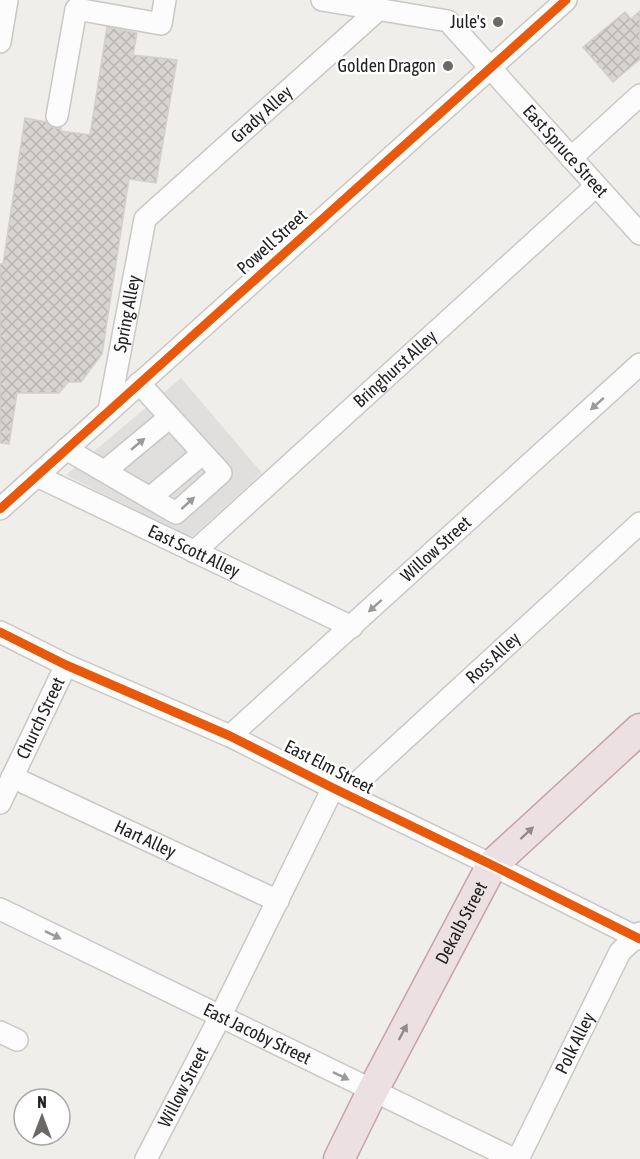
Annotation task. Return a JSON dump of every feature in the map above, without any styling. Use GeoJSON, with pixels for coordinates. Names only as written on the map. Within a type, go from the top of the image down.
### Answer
{"type":"FeatureCollection","features":[{"type":"Feature","properties":{"kind":"highway","name":"Dekalb Street"},"geometry":{"type":"LineString","coordinates":[[339,1159],[492,865],[640,729]]}},
{"type":"Feature","properties":{"kind":"street"},"geometry":{"type":"LineString","coordinates":[[0,42],[7,0]]}},
{"type":"Feature","properties":{"kind":"street"},"geometry":{"type":"LineString","coordinates":[[57,116],[76,9],[161,24],[165,0]]}},
{"type":"Feature","properties":{"kind":"street","name":"East Spruce Street"},"geometry":{"type":"LineString","coordinates":[[322,0],[448,21],[640,234]]}},
{"type":"Feature","properties":{"kind":"street","name":"Powell Street"},"geometry":{"type":"LineString","coordinates":[[0,509],[491,69],[560,2]]}},
{"type":"Feature","properties":{"kind":"street","name":"Grady Alley"},"geometry":{"type":"LineString","coordinates":[[145,219],[378,10]]}},
{"type":"Feature","properties":{"kind":"street"},"geometry":{"type":"LineString","coordinates":[[571,158],[640,95]]}},
{"type":"Feature","properties":{"kind":"street","name":"Bringhurst Alley"},"geometry":{"type":"LineString","coordinates":[[194,552],[596,186]]}},
{"type":"Feature","properties":{"kind":"street","name":"Spring Alley"},"geometry":{"type":"LineString","coordinates":[[109,410],[145,219]]}},
{"type":"Feature","properties":{"kind":"street","name":"Willow Street"},"geometry":{"type":"LineString","coordinates":[[230,736],[640,364]]}},
{"type":"Feature","properties":{"kind":"street"},"geometry":{"type":"LineString","coordinates":[[66,449],[176,513],[221,473],[139,383]]}},
{"type":"Feature","properties":{"kind":"street"},"geometry":{"type":"LineString","coordinates":[[105,471],[170,417]]}},
{"type":"Feature","properties":{"kind":"street"},"geometry":{"type":"LineString","coordinates":[[150,498],[202,454]]}},
{"type":"Feature","properties":{"kind":"street","name":"East Scott Alley"},"geometry":{"type":"LineString","coordinates":[[37,476],[352,627]]}},
{"type":"Feature","properties":{"kind":"street","name":"Ross Alley"},"geometry":{"type":"LineString","coordinates":[[341,792],[360,781],[640,523]]}},
{"type":"Feature","properties":{"kind":"street","name":"East Elm Street"},"geometry":{"type":"LineString","coordinates":[[0,632],[66,665],[230,736],[638,936]]}},
{"type":"Feature","properties":{"kind":"street","name":"Church Street"},"geometry":{"type":"LineString","coordinates":[[0,802],[66,665]]}},
{"type":"Feature","properties":{"kind":"street","name":"Hart Alley"},"geometry":{"type":"LineString","coordinates":[[12,777],[278,901]]}},
{"type":"Feature","properties":{"kind":"street","name":"Willow Street"},"geometry":{"type":"LineString","coordinates":[[146,1159],[278,901],[341,792]]}},
{"type":"Feature","properties":{"kind":"street","name":"East Jacoby Street"},"geometry":{"type":"LineString","coordinates":[[0,909],[372,1092],[516,1159]]}},
{"type":"Feature","properties":{"kind":"street","name":"Polk Alley"},"geometry":{"type":"LineString","coordinates":[[516,1159],[620,952],[638,936]]}},
{"type":"Feature","properties":{"kind":"shaded area"},"geometry":{"type":"Polygon","coordinates":[[[181,378],[262,473],[191,538],[66,475],[181,378]]]}},
{"type":"Feature","properties":{"kind":"building"},"geometry":{"type":"Polygon","coordinates":[[[640,11],[640,59],[613,82],[583,47],[625,12],[631,19],[640,11]]]}},
{"type":"Feature","properties":{"kind":"building"},"geometry":{"type":"Polygon","coordinates":[[[107,27],[137,33],[133,55],[177,60],[156,183],[129,179],[102,354],[81,382],[68,382],[59,393],[17,393],[9,444],[0,443],[0,264],[3,264],[25,118],[46,122],[54,128],[61,128],[61,131],[90,135],[107,27]]]}},
{"type":"Feature","properties":{"kind":"cycle path"},"geometry":{"type":"LineString","coordinates":[[0,509],[566,0]]}},
{"type":"Feature","properties":{"kind":"cycle path"},"geometry":{"type":"LineString","coordinates":[[0,632],[66,665],[230,736],[640,939]]}},
{"type":"Feature","properties":{"kind":"place","name":"Jule's"},"geometry":{"type":"Point","coordinates":[498,22]}},
{"type":"Feature","properties":{"kind":"place","name":"Golden Dragon"},"geometry":{"type":"Point","coordinates":[448,66]}}]}
